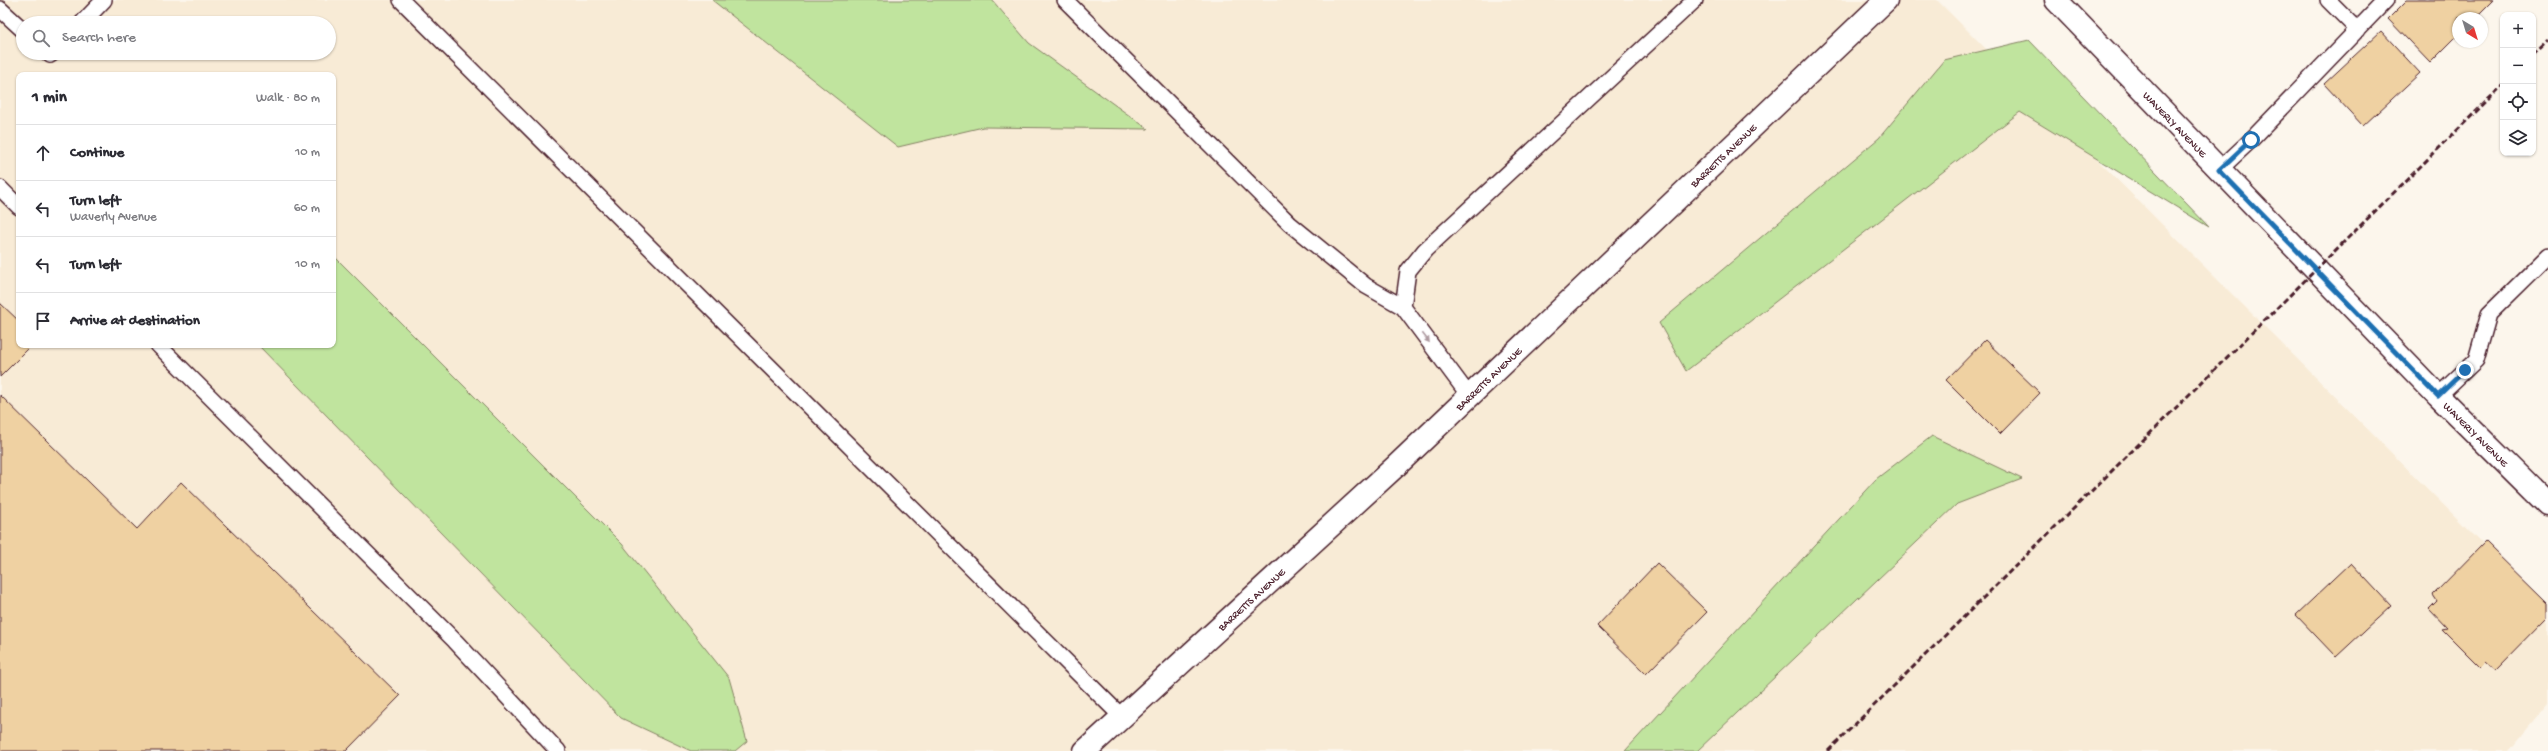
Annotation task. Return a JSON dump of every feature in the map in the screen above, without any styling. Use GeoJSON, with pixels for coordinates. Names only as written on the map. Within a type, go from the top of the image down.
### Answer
{"type":"FeatureCollection","features":[{"type":"Feature","properties":{"kind":"street","name":"BARRETTS AVENUE"},"geometry":{"type":"LineString","coordinates":[[1085,751],[1470,396],[1886,0]]}},
{"type":"Feature","properties":{"kind":"street","name":"WAVERLY AVENUE"},"geometry":{"type":"LineString","coordinates":[[2056,0],[2438,396],[2548,505]]}},
{"type":"Feature","properties":{"kind":"lane"},"geometry":{"type":"LineString","coordinates":[[89,16],[104,0]]}},
{"type":"Feature","properties":{"kind":"lane"},"geometry":{"type":"LineString","coordinates":[[401,0],[1122,717]]}},
{"type":"Feature","properties":{"kind":"lane"},"geometry":{"type":"LineString","coordinates":[[1065,0],[1290,224],[1366,286],[1403,307],[1470,396]]}},
{"type":"Feature","properties":{"kind":"lane"},"geometry":{"type":"LineString","coordinates":[[1403,307],[1408,271],[1425,250],[1694,0]]}},
{"type":"Feature","properties":{"kind":"lane"},"geometry":{"type":"LineString","coordinates":[[2328,0],[2358,30]]}},
{"type":"Feature","properties":{"kind":"lane"},"geometry":{"type":"LineString","coordinates":[[2219,170],[2251,140],[2386,0]]}},
{"type":"Feature","properties":{"kind":"lane"},"geometry":{"type":"LineString","coordinates":[[0,9],[16,24]]}},
{"type":"Feature","properties":{"kind":"lane"},"geometry":{"type":"LineString","coordinates":[[0,188],[16,204]]}},
{"type":"Feature","properties":{"kind":"lane"},"geometry":{"type":"LineString","coordinates":[[2438,396],[2476,360],[2489,314],[2548,256]]}},
{"type":"Feature","properties":{"kind":"lane"},"geometry":{"type":"LineString","coordinates":[[161,348],[455,641],[558,751]]}},
{"type":"Feature","properties":{"kind":"shaded area"},"geometry":{"type":"Polygon","coordinates":[[[0,0],[1937,0],[2548,609],[2548,703],[2508,751],[0,751],[0,0]]]}},
{"type":"Feature","properties":{"kind":"green space"},"geometry":{"type":"Polygon","coordinates":[[[712,0],[992,0],[1029,43],[1148,129],[983,127],[898,147],[712,0]]]}},
{"type":"Feature","properties":{"kind":"green space"},"geometry":{"type":"Polygon","coordinates":[[[2029,40],[2209,227],[2020,112],[1686,371],[1659,323],[1879,138],[1944,60],[2029,40]]]}},
{"type":"Feature","properties":{"kind":"green space"},"geometry":{"type":"Polygon","coordinates":[[[336,258],[622,544],[729,678],[747,741],[735,751],[691,751],[621,718],[261,348],[336,348],[336,258]]]}},
{"type":"Feature","properties":{"kind":"green space"},"geometry":{"type":"Polygon","coordinates":[[[1932,436],[2022,479],[1957,504],[1697,751],[1625,751],[1876,479],[1932,436]]]}},
{"type":"Feature","properties":{"kind":"building"},"geometry":{"type":"Polygon","coordinates":[[[2407,0],[2493,0],[2481,12],[2452,12],[2452,41],[2430,63],[2388,19],[2407,0]]]}},
{"type":"Feature","properties":{"kind":"building"},"geometry":{"type":"Polygon","coordinates":[[[2381,31],[2420,73],[2363,126],[2324,84],[2381,31]]]}},
{"type":"Feature","properties":{"kind":"building"},"geometry":{"type":"Polygon","coordinates":[[[0,303],[16,318],[16,348],[29,348],[0,377],[0,303]]]}},
{"type":"Feature","properties":{"kind":"building"},"geometry":{"type":"Polygon","coordinates":[[[1985,340],[2040,393],[2000,434],[1946,380],[1985,340]]]}},
{"type":"Feature","properties":{"kind":"building"},"geometry":{"type":"Polygon","coordinates":[[[0,395],[137,529],[181,482],[400,696],[346,751],[0,751],[0,395]]]}},
{"type":"Feature","properties":{"kind":"building"},"geometry":{"type":"Polygon","coordinates":[[[2485,542],[2548,604],[2548,617],[2495,671],[2485,662],[2480,667],[2442,629],[2447,628],[2429,609],[2437,601],[2433,595],[2485,542]]]}},
{"type":"Feature","properties":{"kind":"building"},"geometry":{"type":"Polygon","coordinates":[[[1657,563],[1707,612],[1646,674],[1597,626],[1657,563]]]}},
{"type":"Feature","properties":{"kind":"building"},"geometry":{"type":"Polygon","coordinates":[[[2351,563],[2391,606],[2336,657],[2296,615],[2351,563]]]}},
{"type":"Feature","properties":{"kind":"railway"},"geometry":{"type":"LineString","coordinates":[[2536,52],[2548,41]]}},
{"type":"Feature","properties":{"kind":"railway"},"geometry":{"type":"LineString","coordinates":[[1828,751],[2500,88]]}},
{"type":"Feature","properties":{"kind":"route"},"geometry":{"type":"LineString","coordinates":[[2251,140],[2219,170],[2438,396],[2465,370]]}}]}
